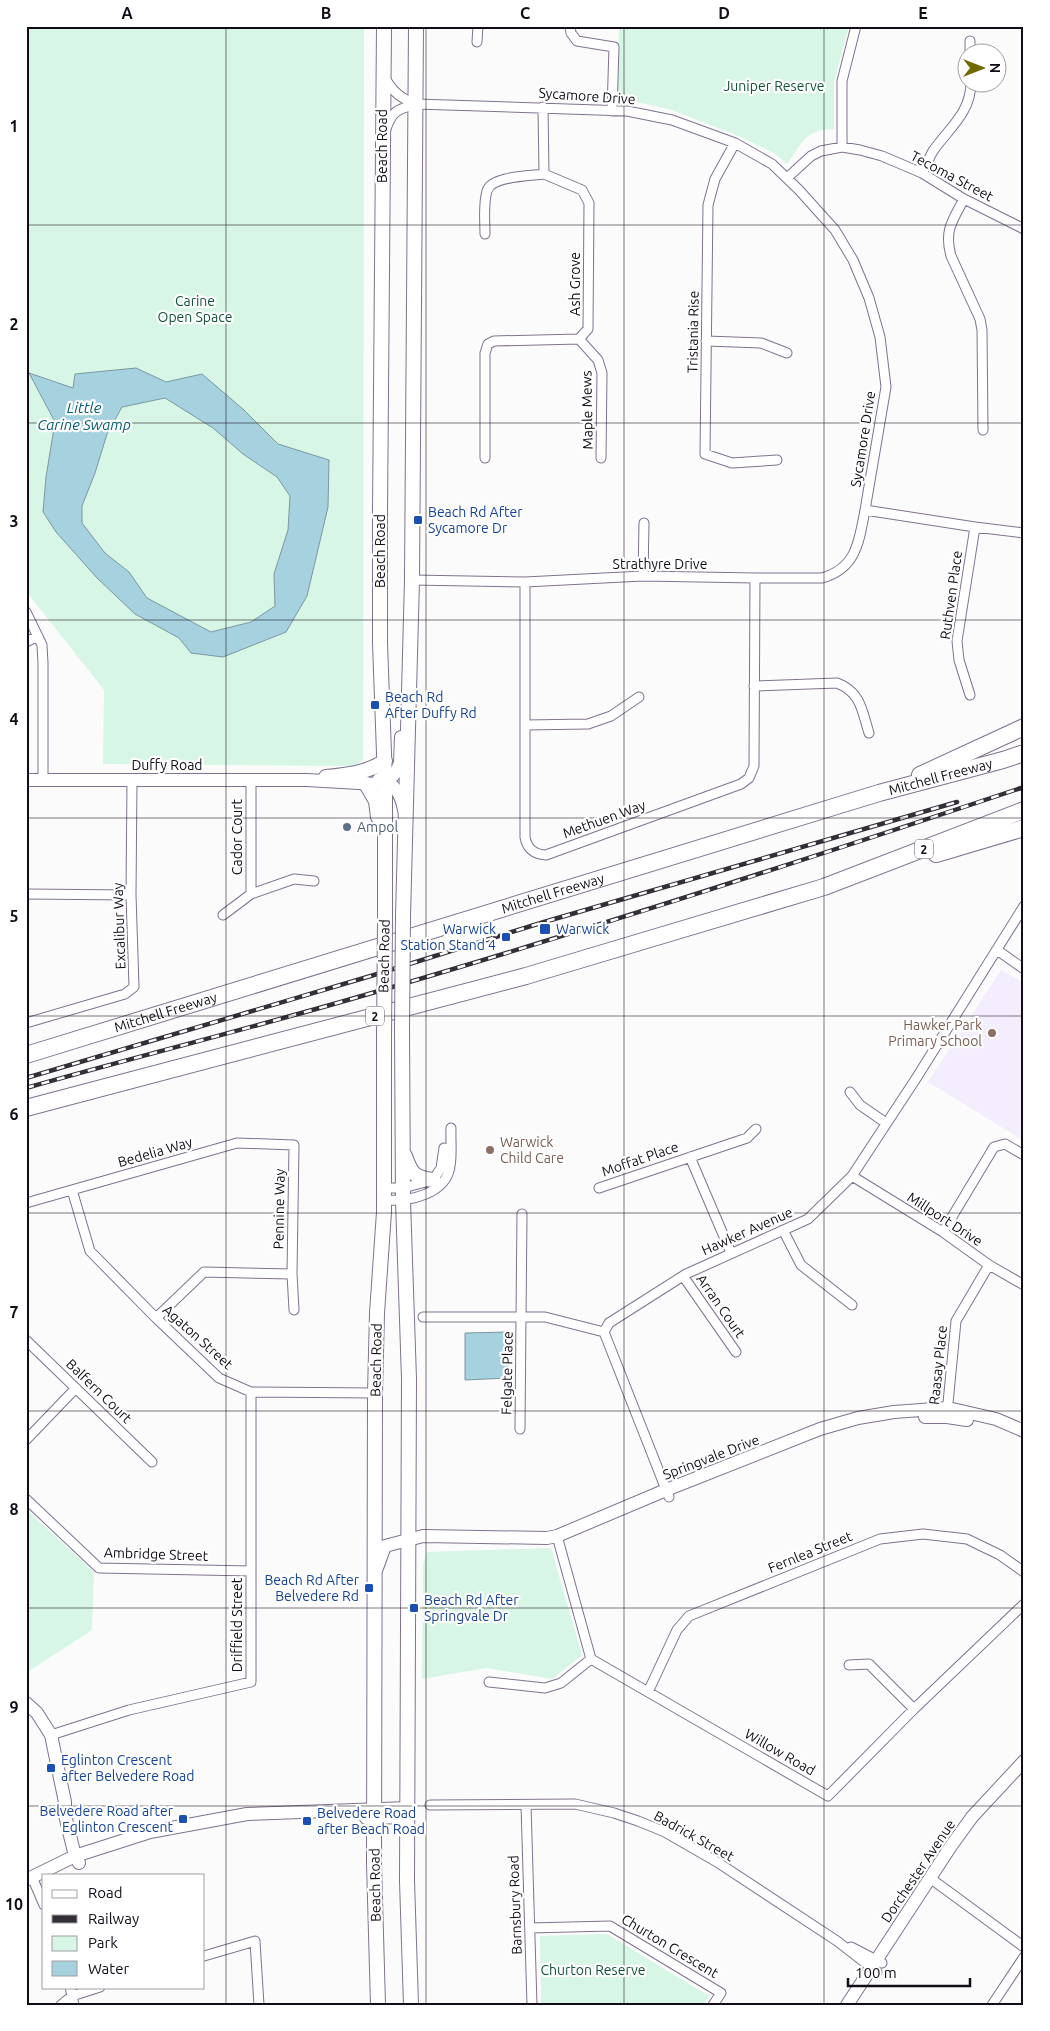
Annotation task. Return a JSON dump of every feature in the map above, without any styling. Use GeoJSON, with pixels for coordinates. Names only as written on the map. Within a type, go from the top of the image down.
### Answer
{"type":"FeatureCollection","features":[{"type":"Feature","properties":{"kind":"highway"},"geometry":{"type":"LineString","coordinates":[[879,793],[1024,727]]}},
{"type":"Feature","properties":{"kind":"highway","name":"Mitchell Freeway"},"geometry":{"type":"LineString","coordinates":[[26,1055],[879,793],[1024,753]]}},
{"type":"Feature","properties":{"kind":"highway","name":"2"},"geometry":{"type":"LineString","coordinates":[[26,1108],[526,976],[824,887],[1024,810]]}},
{"type":"Feature","properties":{"kind":"highway"},"geometry":{"type":"LineString","coordinates":[[824,887],[1024,828]]}},
{"type":"Feature","properties":{"kind":"main road"},"geometry":{"type":"LineString","coordinates":[[374,26],[383,48]]}},
{"type":"Feature","properties":{"kind":"main road","name":"Beach Road"},"geometry":{"type":"LineString","coordinates":[[378,2005],[374,1813],[375,1393],[377,1313],[384,1194],[386,780],[380,643],[384,26]]}},
{"type":"Feature","properties":{"kind":"main road","name":"Beach Road"},"geometry":{"type":"LineString","coordinates":[[411,2005],[407,1931],[410,1379],[402,1195],[402,1030],[405,819],[412,580],[416,26]]}},
{"type":"Feature","properties":{"kind":"main road"},"geometry":{"type":"LineString","coordinates":[[326,777],[349,775],[370,770],[385,761]]}},
{"type":"Feature","properties":{"kind":"main road"},"geometry":{"type":"LineString","coordinates":[[366,784],[376,801],[385,888]]}},
{"type":"Feature","properties":{"kind":"main road"},"geometry":{"type":"LineString","coordinates":[[402,1148],[413,1173],[421,1178],[433,1180]]}},
{"type":"Feature","properties":{"kind":"street"},"geometry":{"type":"LineString","coordinates":[[477,42],[478,26]]}},
{"type":"Feature","properties":{"kind":"street"},"geometry":{"type":"LineString","coordinates":[[570,26],[571,33],[577,41],[614,47],[612,111]]}},
{"type":"Feature","properties":{"kind":"street"},"geometry":{"type":"LineString","coordinates":[[842,147],[842,81],[856,26]]}},
{"type":"Feature","properties":{"kind":"street","name":"Sycamore Drive"},"geometry":{"type":"LineString","coordinates":[[383,74],[392,90],[403,99],[416,104]]}},
{"type":"Feature","properties":{"kind":"street"},"geometry":{"type":"LineString","coordinates":[[922,173],[933,152],[964,112],[970,92]]}},
{"type":"Feature","properties":{"kind":"street","name":"Sycamore Drive"},"geometry":{"type":"LineString","coordinates":[[382,140],[392,113],[398,109],[416,104],[627,111],[672,120],[735,143],[772,164],[835,230],[853,260],[869,298],[880,337],[886,387],[865,510]]}},
{"type":"Feature","properties":{"kind":"street"},"geometry":{"type":"LineString","coordinates":[[485,234],[487,189],[492,183],[506,179],[544,174],[543,107]]}},
{"type":"Feature","properties":{"kind":"street","name":"Tristania Rise"},"geometry":{"type":"LineString","coordinates":[[735,143],[715,179],[708,205],[705,454],[732,463],[776,460]]}},
{"type":"Feature","properties":{"kind":"street","name":"Tecoma Street"},"geometry":{"type":"LineString","coordinates":[[787,178],[810,156],[833,147],[842,147],[882,156],[922,173],[964,199],[1024,229]]}},
{"type":"Feature","properties":{"kind":"street","name":"Ash Grove"},"geometry":{"type":"LineString","coordinates":[[544,174],[582,190],[589,203],[588,329],[579,339]]}},
{"type":"Feature","properties":{"kind":"street"},"geometry":{"type":"LineString","coordinates":[[964,199],[949,228],[948,246],[980,319],[982,330],[983,430]]}},
{"type":"Feature","properties":{"kind":"street"},"geometry":{"type":"LineString","coordinates":[[485,458],[485,353],[488,344],[494,341],[579,339]]}},
{"type":"Feature","properties":{"kind":"street","name":"Maple Mews"},"geometry":{"type":"LineString","coordinates":[[579,339],[598,360],[602,373],[601,458]]}},
{"type":"Feature","properties":{"kind":"street"},"geometry":{"type":"LineString","coordinates":[[706,341],[761,343],[786,353]]}},
{"type":"Feature","properties":{"kind":"street"},"geometry":{"type":"LineString","coordinates":[[865,510],[1024,533]]}},
{"type":"Feature","properties":{"kind":"street","name":"Strathyre Drive"},"geometry":{"type":"LineString","coordinates":[[412,580],[525,582],[643,576],[814,578],[838,572],[850,561],[858,546],[865,510]]}},
{"type":"Feature","properties":{"kind":"street"},"geometry":{"type":"LineString","coordinates":[[643,576],[644,523]]}},
{"type":"Feature","properties":{"kind":"street","name":"Ruthven Place"},"geometry":{"type":"LineString","coordinates":[[970,695],[959,660],[957,641],[975,527]]}},
{"type":"Feature","properties":{"kind":"street","name":"Methuen Way"},"geometry":{"type":"LineString","coordinates":[[525,582],[525,840],[532,851],[546,855],[747,780],[751,775],[754,766],[755,578]]}},
{"type":"Feature","properties":{"kind":"street"},"geometry":{"type":"LineString","coordinates":[[26,612],[42,645],[43,780]]}},
{"type":"Feature","properties":{"kind":"street"},"geometry":{"type":"LineString","coordinates":[[26,642],[38,636]]}},
{"type":"Feature","properties":{"kind":"street"},"geometry":{"type":"LineString","coordinates":[[405,819],[401,796],[386,780],[393,776],[400,763],[402,700],[409,674]]}},
{"type":"Feature","properties":{"kind":"street"},"geometry":{"type":"LineString","coordinates":[[754,686],[837,683],[848,687],[857,696],[869,733]]}},
{"type":"Feature","properties":{"kind":"street"},"geometry":{"type":"LineString","coordinates":[[524,725],[588,724],[611,716],[639,697]]}},
{"type":"Feature","properties":{"kind":"street","name":"Duffy Road"},"geometry":{"type":"LineString","coordinates":[[307,780],[326,777],[386,780]]}},
{"type":"Feature","properties":{"kind":"street","name":"Duffy Road"},"geometry":{"type":"LineString","coordinates":[[26,780],[307,780],[366,784],[376,784],[386,780]]}},
{"type":"Feature","properties":{"kind":"street","name":"Excalibur Way"},"geometry":{"type":"LineString","coordinates":[[26,1023],[125,994],[132,990],[134,981],[131,895],[132,780]]}},
{"type":"Feature","properties":{"kind":"street","name":"Cador Court"},"geometry":{"type":"LineString","coordinates":[[251,780],[251,894]]}},
{"type":"Feature","properties":{"kind":"street","name":"Cador Court"},"geometry":{"type":"LineString","coordinates":[[223,915],[251,894],[294,879],[314,881]]}},
{"type":"Feature","properties":{"kind":"street"},"geometry":{"type":"LineString","coordinates":[[26,894],[131,895]]}},
{"type":"Feature","properties":{"kind":"street","name":"Hawker Avenue"},"geometry":{"type":"LineString","coordinates":[[604,1332],[610,1323],[683,1276],[808,1219],[852,1176],[1024,906]]}},
{"type":"Feature","properties":{"kind":"street"},"geometry":{"type":"LineString","coordinates":[[997,950],[1024,969]]}},
{"type":"Feature","properties":{"kind":"street"},"geometry":{"type":"LineString","coordinates":[[850,1092],[860,1105],[886,1123]]}},
{"type":"Feature","properties":{"kind":"street"},"geometry":{"type":"LineString","coordinates":[[384,1194],[416,1198],[438,1189],[447,1178],[450,1162],[451,1128]]}},
{"type":"Feature","properties":{"kind":"street","name":"Moffat Place"},"geometry":{"type":"LineString","coordinates":[[599,1188],[747,1138],[756,1129]]}},
{"type":"Feature","properties":{"kind":"street","name":"Bedelia Way"},"geometry":{"type":"LineString","coordinates":[[26,1204],[237,1143],[294,1145]]}},
{"type":"Feature","properties":{"kind":"street"},"geometry":{"type":"LineString","coordinates":[[943,1232],[994,1147],[1005,1144],[1024,1155]]}},
{"type":"Feature","properties":{"kind":"street","name":"Pennine Way"},"geometry":{"type":"LineString","coordinates":[[294,1145],[292,1274],[294,1310]]}},
{"type":"Feature","properties":{"kind":"street"},"geometry":{"type":"LineString","coordinates":[[402,1195],[433,1180],[441,1168],[444,1148]]}},
{"type":"Feature","properties":{"kind":"street","name":"Moffat Place"},"geometry":{"type":"LineString","coordinates":[[690,1157],[731,1253]]}},
{"type":"Feature","properties":{"kind":"street","name":"Millport Drive"},"geometry":{"type":"LineString","coordinates":[[852,1176],[943,1232],[989,1265],[1024,1285]]}},
{"type":"Feature","properties":{"kind":"street","name":"Agaton Street"},"geometry":{"type":"LineString","coordinates":[[72,1190],[90,1251],[219,1378],[251,1392],[375,1393]]}},
{"type":"Feature","properties":{"kind":"street","name":"Felgate Place"},"geometry":{"type":"LineString","coordinates":[[520,1429],[522,1214]]}},
{"type":"Feature","properties":{"kind":"street"},"geometry":{"type":"LineString","coordinates":[[783,1230],[801,1265],[852,1305]]}},
{"type":"Feature","properties":{"kind":"street","name":"Raasay Place"},"geometry":{"type":"LineString","coordinates":[[947,1412],[956,1322],[989,1265]]}},
{"type":"Feature","properties":{"kind":"street"},"geometry":{"type":"LineString","coordinates":[[156,1318],[204,1272],[292,1274]]}},
{"type":"Feature","properties":{"kind":"street","name":"Arran Court"},"geometry":{"type":"LineString","coordinates":[[683,1276],[736,1352]]}},
{"type":"Feature","properties":{"kind":"street","name":"Felgate Place"},"geometry":{"type":"LineString","coordinates":[[423,1317],[545,1317],[604,1332]]}},
{"type":"Feature","properties":{"kind":"street"},"geometry":{"type":"LineString","coordinates":[[604,1332],[667,1494]]}},
{"type":"Feature","properties":{"kind":"street","name":"Balfern Court"},"geometry":{"type":"LineString","coordinates":[[26,1340],[152,1462]]}},
{"type":"Feature","properties":{"kind":"street"},"geometry":{"type":"LineString","coordinates":[[26,1440],[76,1388]]}},
{"type":"Feature","properties":{"kind":"street","name":"Driffield Street"},"geometry":{"type":"LineString","coordinates":[[51,1736],[129,1710],[251,1682],[251,1392]]}},
{"type":"Feature","properties":{"kind":"street","name":"Springvale Drive"},"geometry":{"type":"LineString","coordinates":[[375,1582],[378,1563],[385,1546],[389,1544],[423,1536],[548,1538],[558,1540],[842,1422],[894,1412],[947,1412],[996,1419],[1024,1431]]}},
{"type":"Feature","properties":{"kind":"street","name":"Springvale Drive"},"geometry":{"type":"LineString","coordinates":[[947,1412],[994,1426],[1024,1439]]}},
{"type":"Feature","properties":{"kind":"street","name":"Ambridge Street"},"geometry":{"type":"LineString","coordinates":[[26,1498],[99,1568],[251,1571]]}},
{"type":"Feature","properties":{"kind":"street","name":"Springvale Drive"},"geometry":{"type":"LineString","coordinates":[[376,1509],[378,1528],[383,1535],[388,1538],[408,1541]]}},
{"type":"Feature","properties":{"kind":"street","name":"Fernlea Street"},"geometry":{"type":"LineString","coordinates":[[648,1692],[677,1630],[689,1616],[880,1539],[923,1534],[967,1539],[1000,1555],[1024,1572]]}},
{"type":"Feature","properties":{"kind":"street"},"geometry":{"type":"LineString","coordinates":[[489,1682],[545,1688],[561,1683],[591,1659],[558,1540]]}},
{"type":"Feature","properties":{"kind":"street","name":"Willow Road"},"geometry":{"type":"LineString","coordinates":[[591,1659],[828,1796],[914,1709],[1024,1604]]}},
{"type":"Feature","properties":{"kind":"street"},"geometry":{"type":"LineString","coordinates":[[849,1664],[869,1664],[914,1709]]}},
{"type":"Feature","properties":{"kind":"street"},"geometry":{"type":"LineString","coordinates":[[26,1702],[36,1713],[51,1736],[65,1802],[65,1815],[81,1858]]}},
{"type":"Feature","properties":{"kind":"street","name":"Dorchester Avenue"},"geometry":{"type":"LineString","coordinates":[[847,2005],[877,1965],[972,1817],[1024,1761]]}},
{"type":"Feature","properties":{"kind":"street","name":"Dorchester Avenue"},"geometry":{"type":"LineString","coordinates":[[933,1880],[977,1822],[1024,1772]]}},
{"type":"Feature","properties":{"kind":"street","name":"Badrick Street"},"geometry":{"type":"LineString","coordinates":[[430,1805],[558,1803],[583,1805],[614,1813],[666,1832],[717,1862],[877,1965]]}},
{"type":"Feature","properties":{"kind":"street","name":"Barnsbury Road"},"geometry":{"type":"LineString","coordinates":[[526,1805],[532,2005]]}},
{"type":"Feature","properties":{"kind":"street"},"geometry":{"type":"LineString","coordinates":[[48,1874],[81,1858],[150,1832],[247,1814],[408,1813]]}},
{"type":"Feature","properties":{"kind":"street"},"geometry":{"type":"LineString","coordinates":[[56,1874],[81,1858]]}},
{"type":"Feature","properties":{"kind":"street"},"geometry":{"type":"LineString","coordinates":[[933,1880],[1024,1947]]}},
{"type":"Feature","properties":{"kind":"street"},"geometry":{"type":"LineString","coordinates":[[32,1882],[42,1901]]}},
{"type":"Feature","properties":{"kind":"street","name":"Churton Crescent"},"geometry":{"type":"LineString","coordinates":[[530,1928],[610,1926],[721,1993],[713,2005]]}},
{"type":"Feature","properties":{"kind":"street"},"geometry":{"type":"LineString","coordinates":[[205,1956],[255,1941],[260,2005]]}},
{"type":"Feature","properties":{"kind":"street"},"geometry":{"type":"LineString","coordinates":[[992,2005],[1024,1957]]}},
{"type":"Feature","properties":{"kind":"street","name":"Dorchester Avenue"},"geometry":{"type":"LineString","coordinates":[[856,2005],[877,1965]]}},
{"type":"Feature","properties":{"kind":"street"},"geometry":{"type":"LineString","coordinates":[[61,2005],[72,1996],[97,1988]]}},
{"type":"Feature","properties":{"kind":"shaded area","name":"Hawker Park Primary School"},"geometry":{"type":"Polygon","coordinates":[[[1001,970],[1024,983],[1024,1141],[928,1082],[1001,970]]]}},
{"type":"Feature","properties":{"kind":"green space","name":"Carine Open Space"},"geometry":{"type":"Polygon","coordinates":[[[26,26],[364,26],[363,759],[356,766],[103,764],[104,690],[26,591],[26,26]]]}},
{"type":"Feature","properties":{"kind":"green space","name":"Juniper Reserve"},"geometry":{"type":"Polygon","coordinates":[[[619,26],[849,26],[834,82],[834,129],[817,131],[811,134],[801,143],[787,164],[774,153],[738,136],[672,110],[616,97],[619,26]]]}},
{"type":"Feature","properties":{"kind":"green space"},"geometry":{"type":"Polygon","coordinates":[[[26,1509],[94,1572],[92,1630],[26,1673],[26,1509]]]}},
{"type":"Feature","properties":{"kind":"green space"},"geometry":{"type":"Polygon","coordinates":[[[551,1548],[582,1655],[552,1679],[487,1668],[422,1679],[423,1564],[427,1552],[551,1548]]]}},
{"type":"Feature","properties":{"kind":"green space","name":"Churton Reserve"},"geometry":{"type":"Polygon","coordinates":[[[607,1934],[709,1996],[703,2005],[541,2005],[540,1936],[607,1934]]]}},
{"type":"Feature","properties":{"kind":"water","name":"Little Carine Swamp"},"geometry":{"type":"Polygon","coordinates":[[[136,368],[166,382],[202,374],[244,410],[278,444],[329,460],[328,507],[307,596],[286,632],[223,657],[191,653],[179,638],[135,614],[97,578],[56,532],[43,512],[46,477],[55,422],[29,373],[73,388],[75,374],[136,368]],[[165,398],[122,407],[107,434],[82,506],[82,523],[105,553],[129,572],[147,598],[211,632],[251,622],[275,606],[274,574],[288,530],[290,496],[277,477],[243,454],[213,428],[165,398]]]}},
{"type":"Feature","properties":{"kind":"water"},"geometry":{"type":"Polygon","coordinates":[[[508,1332],[509,1378],[465,1380],[465,1333],[508,1332]]]}},
{"type":"Feature","properties":{"kind":"railway"},"geometry":{"type":"LineString","coordinates":[[26,1088],[448,971],[778,868],[1024,787]]}},
{"type":"Feature","properties":{"kind":"railway"},"geometry":{"type":"LineString","coordinates":[[26,1078],[374,975],[544,922],[957,802]]}},
{"type":"Feature","properties":{"kind":"place","name":"Beach Rd After Sycamore Dr"},"geometry":{"type":"Point","coordinates":[418,520]}},
{"type":"Feature","properties":{"kind":"place","name":"Beach Rd After Duffy Rd"},"geometry":{"type":"Point","coordinates":[375,705]}},
{"type":"Feature","properties":{"kind":"place","name":"Ampol"},"geometry":{"type":"Point","coordinates":[347,827]}},
{"type":"Feature","properties":{"kind":"place","name":"Warwick"},"geometry":{"type":"Point","coordinates":[545,929]}},
{"type":"Feature","properties":{"kind":"place","name":"Warwick Station Stand 4"},"geometry":{"type":"Point","coordinates":[506,937]}},
{"type":"Feature","properties":{"kind":"place","name":"Hawker Park Primary School"},"geometry":{"type":"Point","coordinates":[992,1033]}},
{"type":"Feature","properties":{"kind":"place","name":"Warwick Child Care"},"geometry":{"type":"Point","coordinates":[490,1150]}},
{"type":"Feature","properties":{"kind":"place","name":"Beach Rd After Belvedere Rd"},"geometry":{"type":"Point","coordinates":[369,1588]}},
{"type":"Feature","properties":{"kind":"place","name":"Beach Rd After Springvale Dr"},"geometry":{"type":"Point","coordinates":[414,1608]}},
{"type":"Feature","properties":{"kind":"place","name":"Eglinton Crescent after Belvedere Road"},"geometry":{"type":"Point","coordinates":[51,1768]}},
{"type":"Feature","properties":{"kind":"place","name":"Belvedere Road after Eglinton Crescent"},"geometry":{"type":"Point","coordinates":[183,1819]}},
{"type":"Feature","properties":{"kind":"place","name":"Belvedere Road after Beach Road"},"geometry":{"type":"Point","coordinates":[307,1821]}}]}
